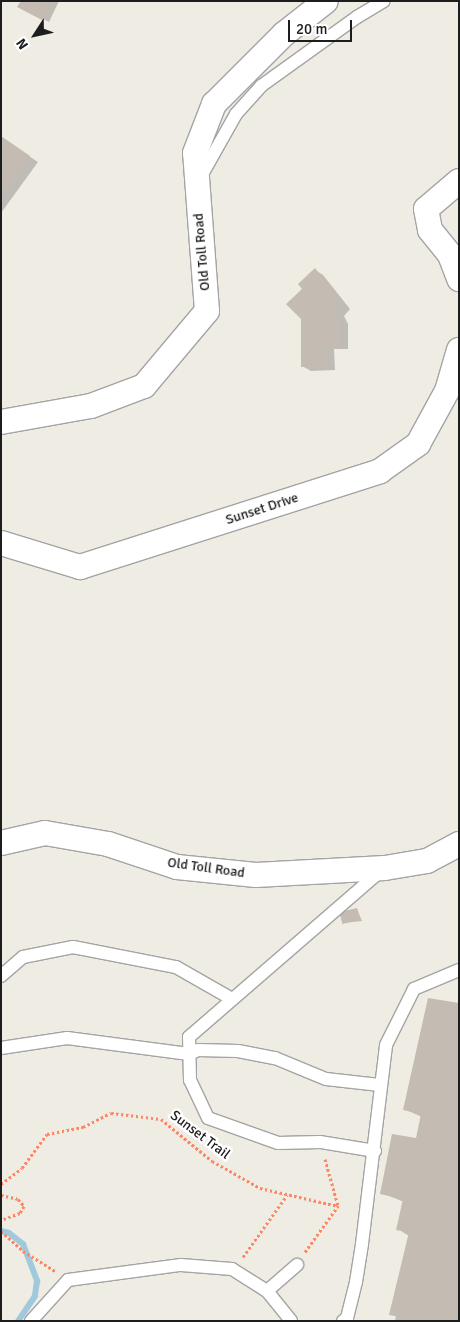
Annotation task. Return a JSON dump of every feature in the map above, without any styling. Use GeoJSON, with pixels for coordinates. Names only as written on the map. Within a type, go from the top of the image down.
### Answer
{"type":"FeatureCollection","features":[{"type":"Feature","properties":{"kind":"street","name":"Old Toll Road"},"geometry":{"type":"LineString","coordinates":[[1,422],[91,406],[144,386],[207,311],[195,153],[214,104],[284,34],[326,1]]}},
{"type":"Feature","properties":{"kind":"street"},"geometry":{"type":"LineString","coordinates":[[459,181],[426,209],[430,230],[450,255],[459,279]]}},
{"type":"Feature","properties":{"kind":"street","name":"Sunset Drive"},"geometry":{"type":"LineString","coordinates":[[1,543],[80,568],[380,471],[418,444],[447,391],[459,350]]}},
{"type":"Feature","properties":{"kind":"street","name":"Old Toll Road"},"geometry":{"type":"LineString","coordinates":[[1,843],[45,834],[108,844],[177,867],[256,875],[385,868],[427,861],[459,844]]}},
{"type":"Feature","properties":{"kind":"lane"},"geometry":{"type":"LineString","coordinates":[[197,184],[236,114],[261,86],[356,17],[384,1]]}},
{"type":"Feature","properties":{"kind":"lane"},"geometry":{"type":"LineString","coordinates":[[375,1151],[320,1142],[278,1143],[208,1118],[190,1080],[189,1037],[385,868]]}},
{"type":"Feature","properties":{"kind":"lane"},"geometry":{"type":"LineString","coordinates":[[1,976],[23,957],[73,947],[176,967],[232,999]]}},
{"type":"Feature","properties":{"kind":"lane"},"geometry":{"type":"LineString","coordinates":[[343,1321],[347,1318],[356,1282],[375,1151],[380,1085],[386,1045],[414,989],[459,970]]}},
{"type":"Feature","properties":{"kind":"lane"},"geometry":{"type":"LineString","coordinates":[[1,1048],[67,1038],[189,1054],[198,1050],[238,1051],[275,1058],[326,1079],[380,1085]]}},
{"type":"Feature","properties":{"kind":"lane"},"geometry":{"type":"LineString","coordinates":[[31,1321],[68,1280],[181,1264],[234,1270],[267,1291],[291,1321]]}},
{"type":"Feature","properties":{"kind":"lane"},"geometry":{"type":"LineString","coordinates":[[267,1291],[297,1265]]}},
{"type":"Feature","properties":{"kind":"path","name":"Sunset Trail"},"geometry":{"type":"LineString","coordinates":[[1,1184],[22,1168],[47,1134],[83,1127],[111,1113],[161,1119],[212,1161],[260,1188],[338,1206]]}},
{"type":"Feature","properties":{"kind":"path"},"geometry":{"type":"LineString","coordinates":[[311,1242],[338,1206],[320,1142]]}},
{"type":"Feature","properties":{"kind":"path"},"geometry":{"type":"LineString","coordinates":[[1,1195],[18,1199],[24,1206],[20,1214],[1,1220]]}},
{"type":"Feature","properties":{"kind":"path"},"geometry":{"type":"LineString","coordinates":[[234,1270],[286,1195]]}},
{"type":"Feature","properties":{"kind":"path"},"geometry":{"type":"LineString","coordinates":[[2,1231],[23,1251],[68,1280]]}},
{"type":"Feature","properties":{"kind":"building"},"geometry":{"type":"Polygon","coordinates":[[[21,1],[52,1],[42,20],[17,7],[21,1]]]}},
{"type":"Feature","properties":{"kind":"building"},"geometry":{"type":"Polygon","coordinates":[[[1,136],[30,156],[1,197],[1,136]]]}},
{"type":"Feature","properties":{"kind":"building"},"geometry":{"type":"Polygon","coordinates":[[[315,268],[342,304],[335,311],[336,317],[339,318],[340,345],[326,345],[327,366],[301,367],[301,319],[286,304],[302,289],[298,284],[315,268]]]}},
{"type":"Feature","properties":{"kind":"building"},"geometry":{"type":"Polygon","coordinates":[[[357,908],[360,920],[342,924],[340,912],[357,908]]]}},
{"type":"Feature","properties":{"kind":"building"},"geometry":{"type":"Polygon","coordinates":[[[428,998],[459,1003],[459,1321],[395,1321],[396,1316],[389,1315],[409,1232],[396,1230],[403,1199],[380,1194],[392,1134],[416,1138],[421,1114],[403,1110],[428,998]]]}},
{"type":"Feature","properties":{"kind":"waterway"},"geometry":{"type":"LineString","coordinates":[[1,1231],[9,1233],[23,1244],[37,1281],[35,1296],[18,1321]]}}]}
